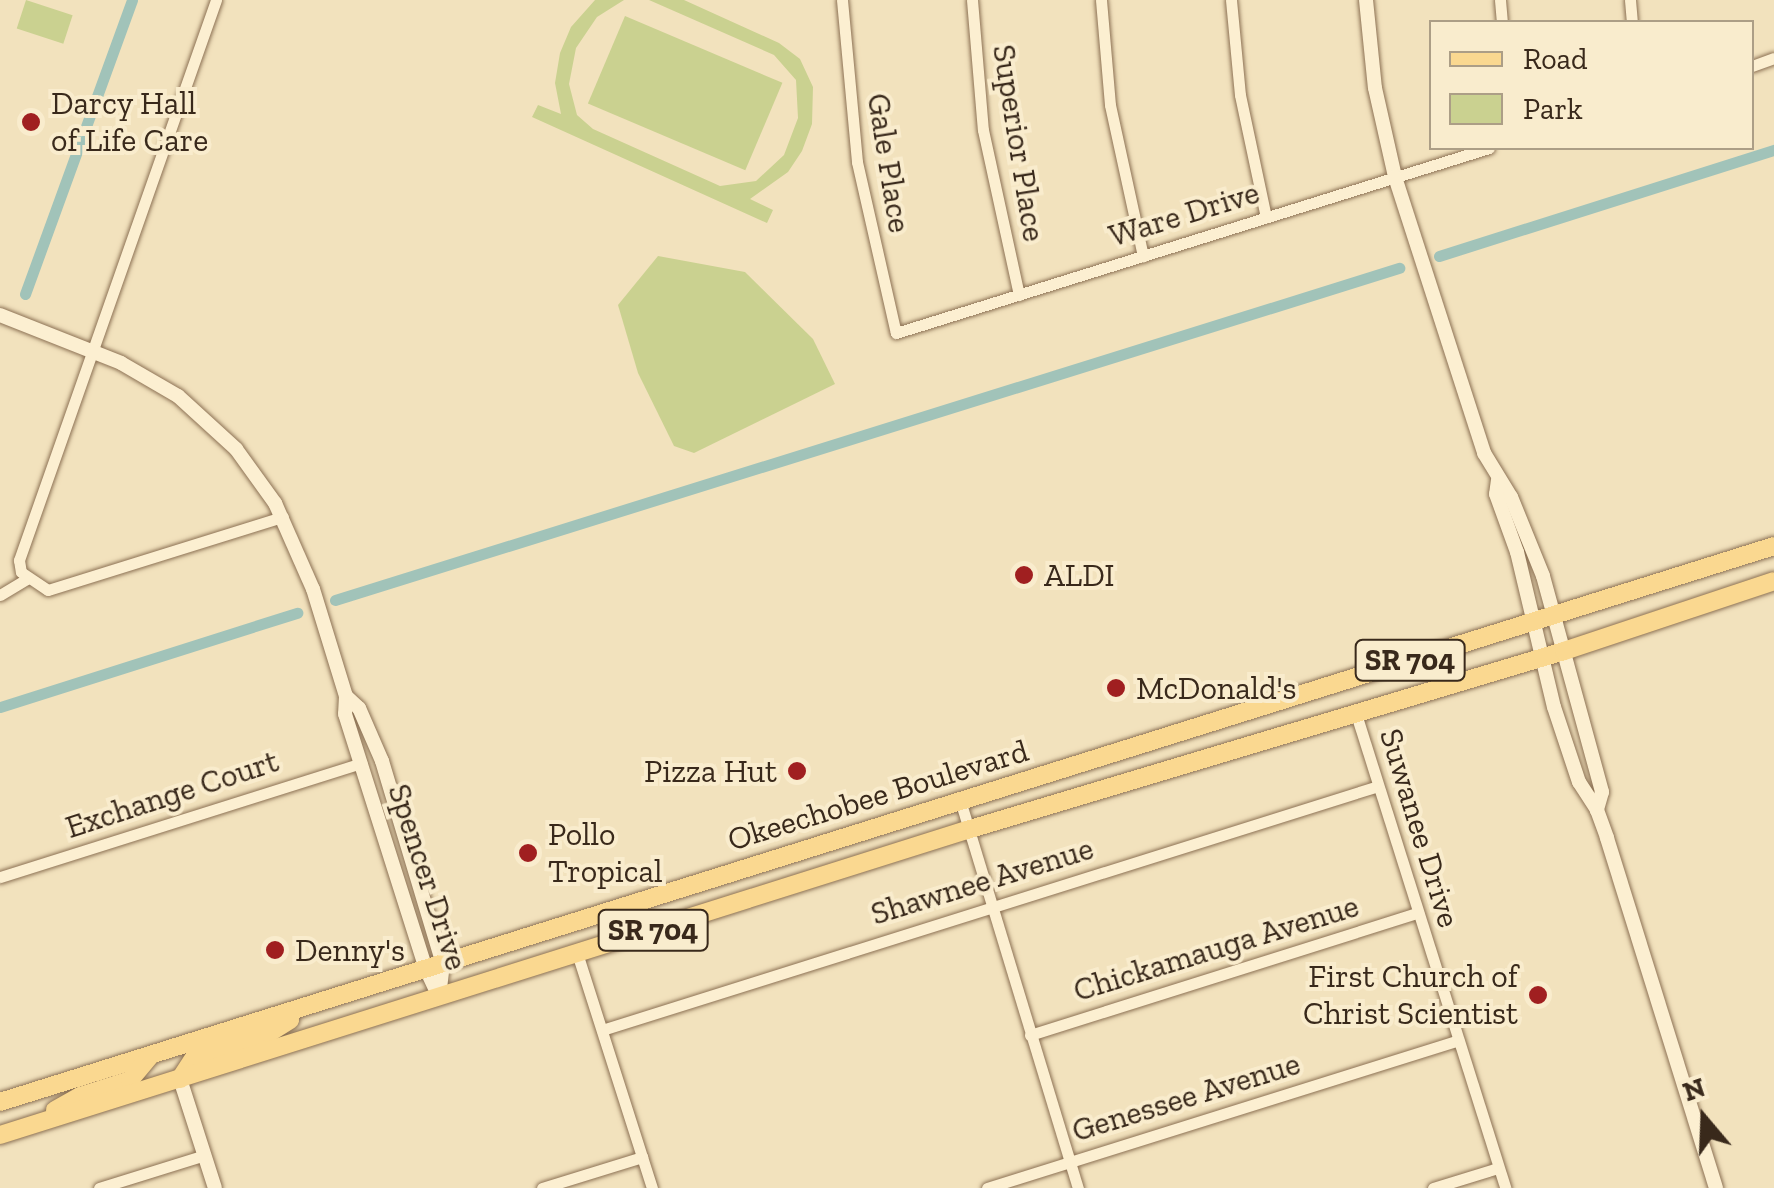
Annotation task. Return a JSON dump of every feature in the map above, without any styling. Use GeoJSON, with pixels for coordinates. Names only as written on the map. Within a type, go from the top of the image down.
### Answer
{"type":"FeatureCollection","features":[{"type":"Feature","properties":{"kind":"main road","name":"Okeechobee Boulevard"},"geometry":{"type":"LineString","coordinates":[[0,1102],[1774,546]]}},
{"type":"Feature","properties":{"kind":"main road","name":"Okeechobee Boulevard"},"geometry":{"type":"LineString","coordinates":[[0,1135],[967,830],[1564,651],[1774,581]]}},
{"type":"Feature","properties":{"kind":"main road"},"geometry":{"type":"LineString","coordinates":[[180,1079],[195,1056],[269,1033],[316,1004]]}},
{"type":"Feature","properties":{"kind":"main road"},"geometry":{"type":"LineString","coordinates":[[20,1129],[80,1096],[130,1080],[151,1055]]}},
{"type":"Feature","properties":{"kind":"street"},"geometry":{"type":"LineString","coordinates":[[216,0],[18,560],[24,576],[48,590],[283,517]]}},
{"type":"Feature","properties":{"kind":"street","name":"Gale Place"},"geometry":{"type":"LineString","coordinates":[[842,0],[858,162],[896,333]]}},
{"type":"Feature","properties":{"kind":"street","name":"Superior Place"},"geometry":{"type":"LineString","coordinates":[[972,0],[983,130],[1019,294]]}},
{"type":"Feature","properties":{"kind":"street"},"geometry":{"type":"LineString","coordinates":[[1101,0],[1113,122],[1142,256]]}},
{"type":"Feature","properties":{"kind":"street"},"geometry":{"type":"LineString","coordinates":[[1231,0],[1240,96],[1266,217]]}},
{"type":"Feature","properties":{"kind":"street"},"geometry":{"type":"LineString","coordinates":[[1366,0],[1375,88],[1395,177],[1478,437],[1498,480],[1511,497],[1556,614],[1602,792],[1597,810]]}},
{"type":"Feature","properties":{"kind":"street","name":"Ware Drive"},"geometry":{"type":"LineString","coordinates":[[896,333],[1483,150]]}},
{"type":"Feature","properties":{"kind":"street","name":"Spencer Drive"},"geometry":{"type":"LineString","coordinates":[[0,316],[150,378],[196,410],[236,449],[283,517],[313,590],[381,826],[434,967]]}},
{"type":"Feature","properties":{"kind":"street"},"geometry":{"type":"LineString","coordinates":[[1498,480],[1496,494],[1517,552],[1539,658],[1579,782],[1597,810],[1716,1188]]}},
{"type":"Feature","properties":{"kind":"street"},"geometry":{"type":"LineString","coordinates":[[0,595],[24,576]]}},
{"type":"Feature","properties":{"kind":"street","name":"Spencer Drive"},"geometry":{"type":"LineString","coordinates":[[346,696],[360,708],[382,761],[408,844],[439,997]]}},
{"type":"Feature","properties":{"kind":"street","name":"Suwanee Drive"},"geometry":{"type":"LineString","coordinates":[[1356,714],[1505,1188]]}},
{"type":"Feature","properties":{"kind":"street","name":"Exchange Court"},"geometry":{"type":"LineString","coordinates":[[0,877],[361,763]]}},
{"type":"Feature","properties":{"kind":"street","name":"Shawnee Avenue"},"geometry":{"type":"LineString","coordinates":[[602,1030],[1378,786]]}},
{"type":"Feature","properties":{"kind":"street"},"geometry":{"type":"LineString","coordinates":[[960,800],[1078,1188]]}},
{"type":"Feature","properties":{"kind":"street"},"geometry":{"type":"LineString","coordinates":[[381,826],[408,844]]}},
{"type":"Feature","properties":{"kind":"street","name":"Chickamauga Avenue"},"geometry":{"type":"LineString","coordinates":[[1030,1035],[1418,913]]}},
{"type":"Feature","properties":{"kind":"street"},"geometry":{"type":"LineString","coordinates":[[577,953],[652,1188]]}},
{"type":"Feature","properties":{"kind":"street","name":"Genessee Avenue"},"geometry":{"type":"LineString","coordinates":[[987,1188],[1458,1040]]}},
{"type":"Feature","properties":{"kind":"street"},"geometry":{"type":"LineString","coordinates":[[180,1079],[215,1188]]}},
{"type":"Feature","properties":{"kind":"street"},"geometry":{"type":"LineString","coordinates":[[99,1188],[205,1155]]}},
{"type":"Feature","properties":{"kind":"street"},"geometry":{"type":"LineString","coordinates":[[542,1188],[642,1157]]}},
{"type":"Feature","properties":{"kind":"street"},"geometry":{"type":"LineString","coordinates":[[1433,1188],[1498,1168]]}},
{"type":"Feature","properties":{"kind":"green space"},"geometry":{"type":"Polygon","coordinates":[[[26,0],[73,15],[63,44],[17,29],[26,0]]]}},
{"type":"Feature","properties":{"kind":"green space"},"geometry":{"type":"Polygon","coordinates":[[[595,0],[624,0],[597,17],[576,48],[569,84],[577,115],[593,129],[720,186],[756,181],[784,155],[798,118],[796,80],[774,55],[649,0],[684,0],[779,43],[800,59],[813,87],[812,124],[802,151],[788,172],[750,199],[773,210],[767,223],[532,117],[538,105],[561,114],[555,83],[560,53],[571,27],[595,0]]]}},
{"type":"Feature","properties":{"kind":"green space"},"geometry":{"type":"Polygon","coordinates":[[[625,16],[782,83],[745,170],[588,103],[625,16]]]}},
{"type":"Feature","properties":{"kind":"green space"},"geometry":{"type":"Polygon","coordinates":[[[658,256],[745,272],[813,339],[835,384],[694,453],[674,446],[638,373],[618,305],[658,256]]]}},
{"type":"Feature","properties":{"kind":"waterway"},"geometry":{"type":"LineString","coordinates":[[25,294],[132,0]]}},
{"type":"Feature","properties":{"kind":"waterway"},"geometry":{"type":"LineString","coordinates":[[1439,256],[1774,150]]}},
{"type":"Feature","properties":{"kind":"waterway"},"geometry":{"type":"LineString","coordinates":[[335,600],[1399,268]]}},
{"type":"Feature","properties":{"kind":"waterway"},"geometry":{"type":"LineString","coordinates":[[0,707],[297,613]]}},
{"type":"Feature","properties":{"kind":"place","name":"Darcy Hall of Life Care"},"geometry":{"type":"Point","coordinates":[31,122]}},
{"type":"Feature","properties":{"kind":"place","name":"ALDI"},"geometry":{"type":"Point","coordinates":[1024,575]}},
{"type":"Feature","properties":{"kind":"place","name":"McDonald's"},"geometry":{"type":"Point","coordinates":[1116,688]}},
{"type":"Feature","properties":{"kind":"place","name":"Pizza Hut"},"geometry":{"type":"Point","coordinates":[797,771]}},
{"type":"Feature","properties":{"kind":"place","name":"Pollo Tropical"},"geometry":{"type":"Point","coordinates":[528,853]}},
{"type":"Feature","properties":{"kind":"place","name":"Denny's"},"geometry":{"type":"Point","coordinates":[275,950]}},
{"type":"Feature","properties":{"kind":"place","name":"First Church of Christ Scientist"},"geometry":{"type":"Point","coordinates":[1538,995]}}]}
